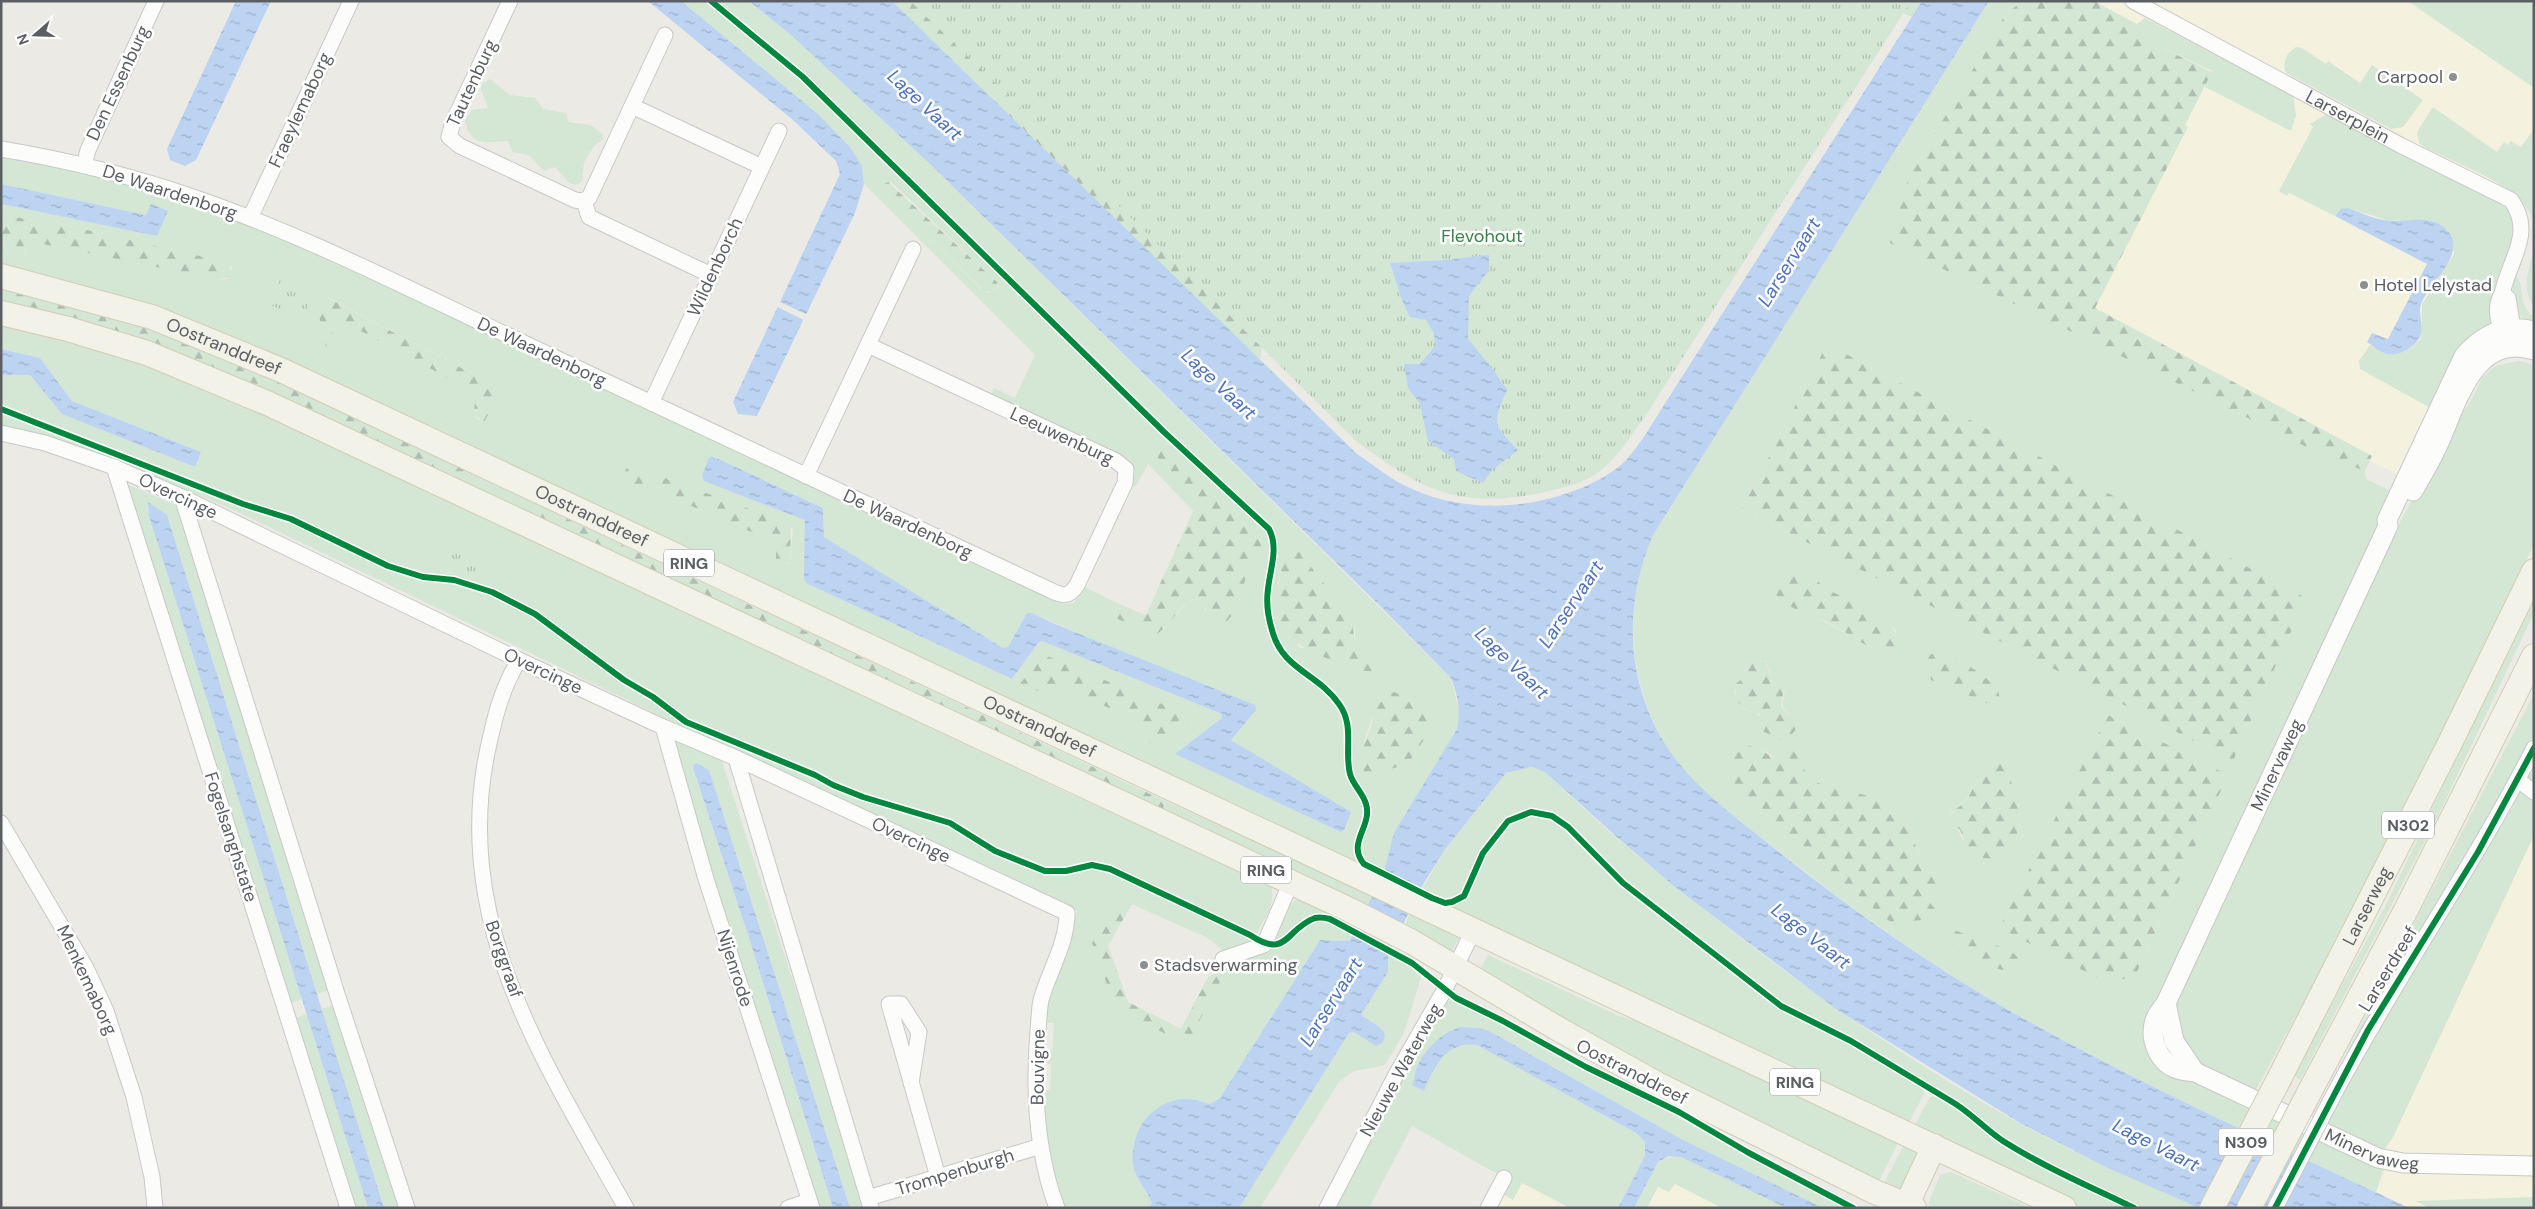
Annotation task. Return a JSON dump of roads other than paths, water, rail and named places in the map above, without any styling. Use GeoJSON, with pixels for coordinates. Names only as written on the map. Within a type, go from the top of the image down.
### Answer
{"type":"FeatureCollection","features":[{"type":"Feature","properties":{"kind":"main road","name":"Oostranddreef"},"geometry":{"type":"LineString","coordinates":[[1,276],[152,317],[281,370],[1364,881],[2064,1208]]}},
{"type":"Feature","properties":{"kind":"main road","name":"Oostranddreef"},"geometry":{"type":"LineString","coordinates":[[1,313],[68,328],[147,353],[268,402],[1102,796],[1350,910],[1455,966],[1560,1030],[1661,1086],[1878,1200],[1912,1207]]}},
{"type":"Feature","properties":{"kind":"main road","name":"Larserweg"},"geometry":{"type":"LineString","coordinates":[[2280,1077],[2450,743],[2534,571]]}},
{"type":"Feature","properties":{"kind":"main road","name":"Larserweg"},"geometry":{"type":"LineString","coordinates":[[2320,1095],[2407,908],[2534,656]]}},
{"type":"Feature","properties":{"kind":"main road","name":"N309"},"geometry":{"type":"LineString","coordinates":[[2212,1208],[2280,1077]]}},
{"type":"Feature","properties":{"kind":"main road","name":"Larserdreef"},"geometry":{"type":"LineString","coordinates":[[2248,1208],[2320,1095]]}},
{"type":"Feature","properties":{"kind":"main road","name":"RING"},"geometry":{"type":"LineString","coordinates":[[1912,1207],[1941,1149]]}},
{"type":"Feature","properties":{"kind":"street","name":"Den Essenburg"},"geometry":{"type":"LineString","coordinates":[[84,165],[88,150],[156,1]]}},
{"type":"Feature","properties":{"kind":"street","name":"Fraeylemaborg"},"geometry":{"type":"LineString","coordinates":[[250,218],[351,1]]}},
{"type":"Feature","properties":{"kind":"street","name":"Tautenburg"},"geometry":{"type":"LineString","coordinates":[[510,1],[450,128],[449,137],[460,146],[568,197],[584,201]]}},
{"type":"Feature","properties":{"kind":"street","name":"Larserplein"},"geometry":{"type":"LineString","coordinates":[[2133,1],[2400,145],[2511,200],[2519,208],[2525,220],[2526,237],[2520,255],[2507,278],[2502,294],[2508,298],[2507,329],[2511,348]]}},
{"type":"Feature","properties":{"kind":"street"},"geometry":{"type":"LineString","coordinates":[[665,35],[593,190],[584,201],[589,217],[711,275]]}},
{"type":"Feature","properties":{"kind":"street"},"geometry":{"type":"LineString","coordinates":[[632,106],[762,167]]}},
{"type":"Feature","properties":{"kind":"street","name":"Wildenborch"},"geometry":{"type":"LineString","coordinates":[[651,403],[779,132]]}},
{"type":"Feature","properties":{"kind":"street","name":"De Waardenborg"},"geometry":{"type":"LineString","coordinates":[[1,149],[84,165],[156,185],[250,218],[405,287],[1060,595],[1067,596]]}},
{"type":"Feature","properties":{"kind":"street"},"geometry":{"type":"LineString","coordinates":[[806,476],[914,250]]}},
{"type":"Feature","properties":{"kind":"street"},"geometry":{"type":"LineString","coordinates":[[2534,331],[2507,329],[2485,337],[2464,356],[2387,520],[2388,526],[2394,523],[2418,482],[2474,369],[2490,354],[2511,348],[2534,350]]}},
{"type":"Feature","properties":{"kind":"street","name":"Leeuwenburg"},"geometry":{"type":"LineString","coordinates":[[868,345],[1116,461],[1126,469],[1125,483],[1076,585],[1067,596]]}},
{"type":"Feature","properties":{"kind":"street","name":"Overcinge"},"geometry":{"type":"LineString","coordinates":[[1,433],[45,443],[114,467],[182,496],[519,660],[663,727],[736,758],[1066,913],[1067,929]]}},
{"type":"Feature","properties":{"kind":"street","name":"Fogelsanghstate"},"geometry":{"type":"LineString","coordinates":[[114,467],[348,1208]]}},
{"type":"Feature","properties":{"kind":"street"},"geometry":{"type":"LineString","coordinates":[[182,496],[338,997],[407,1208]]}},
{"type":"Feature","properties":{"kind":"street","name":"Minervaweg"},"geometry":{"type":"LineString","coordinates":[[2388,526],[2166,1003],[2174,1041],[2195,1072],[2378,1158],[2403,1163],[2534,1166]]}},
{"type":"Feature","properties":{"kind":"street","name":"Borggraaf"},"geometry":{"type":"LineString","coordinates":[[519,660],[509,676],[495,714],[482,775],[480,834],[487,907],[496,946],[536,1048],[626,1208]]}},
{"type":"Feature","properties":{"kind":"street","name":"Nijenrode"},"geometry":{"type":"LineString","coordinates":[[663,727],[706,879],[810,1204]]}},
{"type":"Feature","properties":{"kind":"street","name":"Larserdreef"},"geometry":{"type":"LineString","coordinates":[[2275,1208],[2320,1095],[2368,1030],[2478,852],[2534,748]]}},
{"type":"Feature","properties":{"kind":"street"},"geometry":{"type":"LineString","coordinates":[[736,758],[870,1203]]}},
{"type":"Feature","properties":{"kind":"street"},"geometry":{"type":"LineString","coordinates":[[2518,780],[2534,792]]}},
{"type":"Feature","properties":{"kind":"street","name":"Menkemaborg"},"geometry":{"type":"LineString","coordinates":[[1,823],[82,960],[106,1011],[134,1097],[152,1177],[155,1208]]}},
{"type":"Feature","properties":{"kind":"street"},"geometry":{"type":"LineString","coordinates":[[1223,959],[1264,944],[1291,882]]}},
{"type":"Feature","properties":{"kind":"street","name":"Bouvigne"},"geometry":{"type":"LineString","coordinates":[[1057,1208],[1045,1167],[1036,1108],[1037,1047],[1041,1002],[1067,929]]}},
{"type":"Feature","properties":{"kind":"street","name":"Nieuwe Waterweg"},"geometry":{"type":"LineString","coordinates":[[1327,1208],[1397,1073],[1445,989],[1473,932]]}},
{"type":"Feature","properties":{"kind":"street"},"geometry":{"type":"LineString","coordinates":[[911,1083],[938,1177]]}},
{"type":"Feature","properties":{"kind":"street","name":"Trompenburgh"},"geometry":{"type":"LineString","coordinates":[[870,1203],[938,1177],[1041,1146]]}},
{"type":"Feature","properties":{"kind":"street"},"geometry":{"type":"LineString","coordinates":[[1488,1208],[1504,1178]]}},
{"type":"Feature","properties":{"kind":"street"},"geometry":{"type":"LineString","coordinates":[[788,1208],[810,1204]]}},
{"type":"Feature","properties":{"kind":"water"},"geometry":{"type":"Polygon","coordinates":[[[236,1],[271,1],[196,160],[185,166],[170,160],[167,149],[236,1]]]}},
{"type":"Feature","properties":{"kind":"water"},"geometry":{"type":"Polygon","coordinates":[[[648,1],[681,1],[818,114],[850,147],[862,166],[864,184],[855,213],[757,416],[738,414],[733,402],[840,174],[836,161],[793,120],[648,1]]]}},
{"type":"Feature","properties":{"kind":"water"},"geometry":{"type":"Polygon","coordinates":[[[749,1],[892,1],[1357,454],[1393,479],[1418,492],[1460,503],[1504,506],[1547,499],[1568,493],[1606,476],[1625,461],[1650,427],[1922,1],[1989,1],[1653,535],[1637,587],[1633,614],[1636,666],[1651,718],[1675,758],[1688,774],[1717,802],[1807,874],[1922,956],[1981,994],[2109,1065],[2409,1208],[2199,1208],[2106,1167],[2020,1123],[1836,1009],[1675,887],[1545,772],[1532,767],[1506,773],[1446,848],[1424,883],[1388,954],[1388,972],[1361,1015],[1384,1032],[1385,1038],[1382,1043],[1376,1046],[1354,1032],[1349,1033],[1239,1208],[1149,1208],[1152,1203],[1136,1175],[1133,1165],[1134,1144],[1142,1124],[1156,1109],[1176,1100],[1189,1099],[1210,1104],[1220,1098],[1320,940],[1350,941],[1384,872],[1394,833],[1457,729],[1459,710],[1453,684],[1451,678],[1381,607],[932,166],[791,35],[749,1]]]}},
{"type":"Feature","properties":{"kind":"water"},"geometry":{"type":"Polygon","coordinates":[[[1,184],[146,215],[151,204],[168,211],[157,236],[1,204],[1,184]]]}},
{"type":"Feature","properties":{"kind":"water"},"geometry":{"type":"Polygon","coordinates":[[[2348,208],[2384,220],[2428,220],[2441,225],[2450,234],[2453,244],[2452,254],[2421,304],[2421,334],[2416,343],[2407,350],[2397,354],[2387,354],[2367,342],[2372,333],[2388,339],[2427,264],[2335,216],[2341,209],[2348,208]]]}},
{"type":"Feature","properties":{"kind":"water"},"geometry":{"type":"Polygon","coordinates":[[[1489,255],[1489,270],[1469,296],[1468,339],[1507,390],[1497,417],[1498,423],[1504,435],[1518,450],[1492,470],[1483,483],[1456,471],[1454,459],[1428,441],[1420,404],[1408,388],[1404,364],[1420,364],[1435,346],[1434,333],[1426,320],[1410,317],[1390,263],[1489,255]]]}},
{"type":"Feature","properties":{"kind":"water"},"geometry":{"type":"Polygon","coordinates":[[[1,349],[40,358],[72,401],[201,452],[195,467],[62,414],[30,375],[1,375],[1,349]]]}},
{"type":"Feature","properties":{"kind":"water"},"geometry":{"type":"Polygon","coordinates":[[[712,456],[823,508],[824,537],[1003,648],[1008,647],[1027,613],[1032,613],[1255,705],[1256,710],[1231,740],[1351,812],[1344,830],[1341,832],[1175,754],[1222,718],[1222,714],[1042,641],[1038,643],[1012,679],[806,583],[804,578],[805,520],[704,481],[702,475],[709,458],[712,456]]]}},
{"type":"Feature","properties":{"kind":"water"},"geometry":{"type":"Polygon","coordinates":[[[148,502],[167,515],[384,1208],[368,1208],[149,516],[148,502]]]}},
{"type":"Feature","properties":{"kind":"water"},"geometry":{"type":"Polygon","coordinates":[[[697,763],[709,770],[850,1208],[833,1208],[751,944],[693,768],[694,764],[697,763]]]}},
{"type":"Feature","properties":{"kind":"water"},"geometry":{"type":"Polygon","coordinates":[[[1461,1027],[1479,1028],[1489,1031],[1683,1140],[1823,1208],[1786,1208],[1681,1157],[1669,1156],[1658,1162],[1634,1208],[1618,1208],[1645,1156],[1645,1142],[1636,1133],[1477,1045],[1457,1047],[1443,1057],[1432,1073],[1424,1091],[1412,1085],[1417,1067],[1435,1042],[1447,1033],[1461,1027]]]}},
{"type":"Feature","properties":{"kind":"place","name":"Carpool"},"geometry":{"type":"Point","coordinates":[2453,77]}},
{"type":"Feature","properties":{"kind":"place","name":"Hotel Lelystad"},"geometry":{"type":"Point","coordinates":[2364,285]}},
{"type":"Feature","properties":{"kind":"place","name":"Stadsverwarming"},"geometry":{"type":"Point","coordinates":[1144,965]}},
{"type":"Feature","properties":{"kind":"water label","name":"Lage Vaart"},"geometry":{"type":"Point","coordinates":[925,105]}},
{"type":"Feature","properties":{"kind":"water label","name":"Larservaart"},"geometry":{"type":"Point","coordinates":[1789,262]}},
{"type":"Feature","properties":{"kind":"water label","name":"Lage Vaart"},"geometry":{"type":"Point","coordinates":[1219,384]}},
{"type":"Feature","properties":{"kind":"water label","name":"Larservaart"},"geometry":{"type":"Point","coordinates":[1571,604]}},
{"type":"Feature","properties":{"kind":"water label","name":"Lage Vaart"},"geometry":{"type":"Point","coordinates":[1512,663]}},
{"type":"Feature","properties":{"kind":"water label","name":"Lage Vaart"},"geometry":{"type":"Point","coordinates":[1811,936]}},
{"type":"Feature","properties":{"kind":"water label","name":"Larservaart"},"geometry":{"type":"Point","coordinates":[1331,1002]}},
{"type":"Feature","properties":{"kind":"water label","name":"Lage Vaart"},"geometry":{"type":"Point","coordinates":[2156,1145]}},
{"type":"Feature","properties":{"kind":"park label","name":"Flevohout"},"geometry":{"type":"Point","coordinates":[1482,236]}}]}
